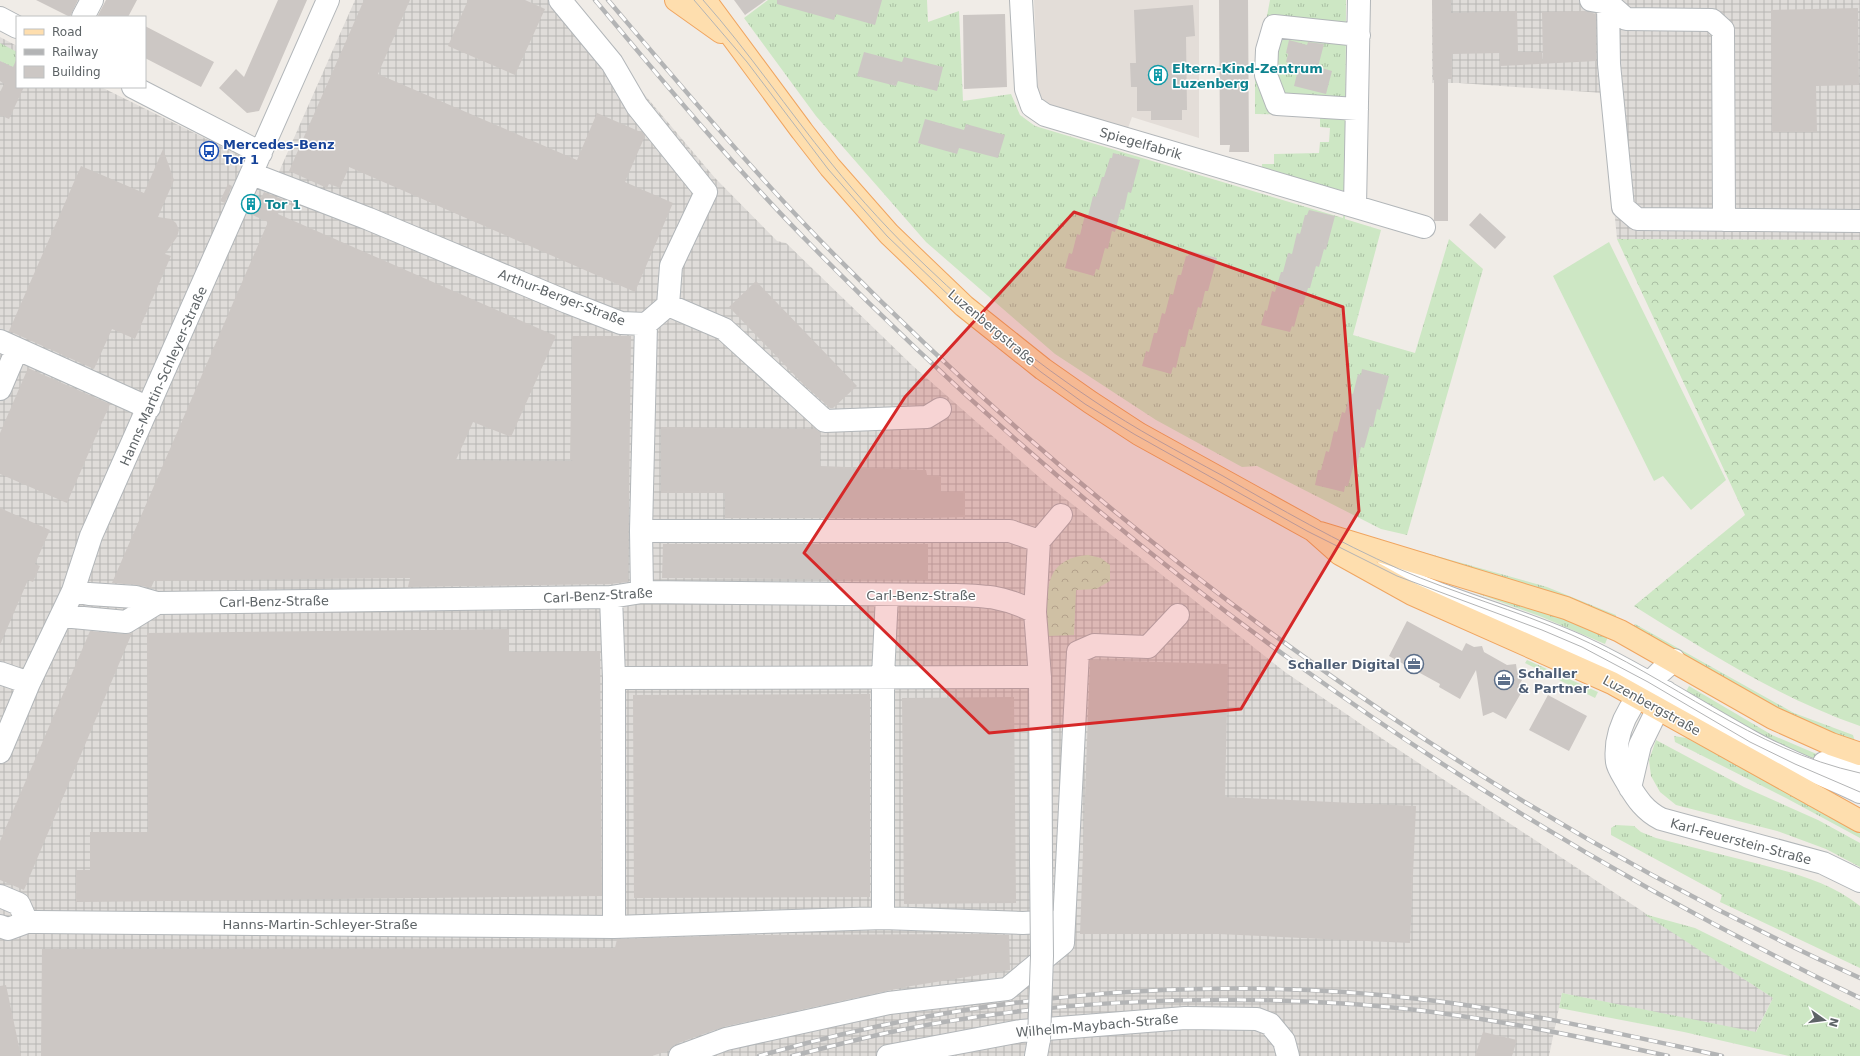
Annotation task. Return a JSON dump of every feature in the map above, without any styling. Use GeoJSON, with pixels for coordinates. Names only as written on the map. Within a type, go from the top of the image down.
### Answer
{"type":"FeatureCollection","features":[{"type":"Feature","properties":{"kind":"main road","name":"Luzenbergstraße"},"geometry":{"type":"LineString","coordinates":[[676,0],[738,45]]}},
{"type":"Feature","properties":{"kind":"main road","name":"Luzenbergstraße"},"geometry":{"type":"LineString","coordinates":[[705,0],[830,167],[889,234],[964,306],[1004,340],[1090,402],[1139,434],[1313,530],[1566,608],[1620,631],[1674,660],[1773,718],[1831,744],[1860,754]]}},
{"type":"Feature","properties":{"kind":"main road","name":"Luzenbergstraße"},"geometry":{"type":"LineString","coordinates":[[1313,530],[1340,554],[1412,594],[1561,658],[1656,690],[1803,789],[1860,821]]}},
{"type":"Feature","properties":{"kind":"street"},"geometry":{"type":"LineString","coordinates":[[84,16],[92,0]]}},
{"type":"Feature","properties":{"kind":"street","name":"Hanns-Martin-Schleyer-Straße"},"geometry":{"type":"LineString","coordinates":[[0,752],[29,683],[73,590],[91,536],[149,408],[328,0]]}},
{"type":"Feature","properties":{"kind":"street"},"geometry":{"type":"LineString","coordinates":[[560,0],[612,62],[637,106],[706,192],[671,266],[668,305],[646,324],[641,531],[642,592]]}},
{"type":"Feature","properties":{"kind":"street","name":"Spiegelfabrik"},"geometry":{"type":"LineString","coordinates":[[1021,0],[1026,89],[1032,106],[1045,115],[1424,227]]}},
{"type":"Feature","properties":{"kind":"street"},"geometry":{"type":"LineString","coordinates":[[1355,206],[1359,0]]}},
{"type":"Feature","properties":{"kind":"street"},"geometry":{"type":"LineString","coordinates":[[1600,2],[1609,64],[1623,207],[1637,219],[1860,221]]}},
{"type":"Feature","properties":{"kind":"street"},"geometry":{"type":"LineString","coordinates":[[1600,2],[1626,19],[1712,20],[1723,30],[1724,220]]}},
{"type":"Feature","properties":{"kind":"street"},"geometry":{"type":"LineString","coordinates":[[0,18],[16,26]]}},
{"type":"Feature","properties":{"kind":"street"},"geometry":{"type":"LineString","coordinates":[[1357,109],[1277,104],[1266,75],[1267,50],[1274,26],[1359,35]]}},
{"type":"Feature","properties":{"kind":"street"},"geometry":{"type":"LineString","coordinates":[[135,88],[261,153]]}},
{"type":"Feature","properties":{"kind":"street","name":"Arthur-Berger-Straße"},"geometry":{"type":"LineString","coordinates":[[252,174],[369,219],[621,323],[646,324]]}},
{"type":"Feature","properties":{"kind":"street"},"geometry":{"type":"LineString","coordinates":[[668,305],[724,329],[825,421],[927,417],[940,409]]}},
{"type":"Feature","properties":{"kind":"street"},"geometry":{"type":"LineString","coordinates":[[0,389],[9,345],[149,408]]}},
{"type":"Feature","properties":{"kind":"street"},"geometry":{"type":"LineString","coordinates":[[1036,1056],[1039,1039],[1042,956],[1040,686],[1036,612],[1039,541],[1061,515]]}},
{"type":"Feature","properties":{"kind":"street"},"geometry":{"type":"LineString","coordinates":[[641,531],[1010,531],[1039,541]]}},
{"type":"Feature","properties":{"kind":"street","name":"Carl-Benz-Straße"},"geometry":{"type":"LineString","coordinates":[[73,590],[89,594],[136,597],[157,603],[611,597],[642,592],[989,596],[1016,602],[1036,612]]}},
{"type":"Feature","properties":{"kind":"street"},"geometry":{"type":"LineString","coordinates":[[883,918],[883,676],[887,595]]}},
{"type":"Feature","properties":{"kind":"street"},"geometry":{"type":"LineString","coordinates":[[611,597],[614,678],[614,927]]}},
{"type":"Feature","properties":{"kind":"street"},"geometry":{"type":"LineString","coordinates":[[62,616],[126,622],[157,603]]}},
{"type":"Feature","properties":{"kind":"street"},"geometry":{"type":"LineString","coordinates":[[680,1056],[726,1039],[889,1002],[1007,989],[1063,943],[1078,652],[1094,645],[1148,647],[1178,615]]}},
{"type":"Feature","properties":{"kind":"street","name":"Karl-Feuerstein-Straße"},"geometry":{"type":"LineString","coordinates":[[1674,660],[1656,690],[1625,717],[1618,737],[1617,763],[1630,788],[1643,806],[1661,818],[1823,863],[1860,881]]}},
{"type":"Feature","properties":{"kind":"street"},"geometry":{"type":"LineString","coordinates":[[0,673],[29,683]]}},
{"type":"Feature","properties":{"kind":"street"},"geometry":{"type":"LineString","coordinates":[[614,678],[883,676],[1040,686]]}},
{"type":"Feature","properties":{"kind":"street"},"geometry":{"type":"LineString","coordinates":[[1656,690],[1796,754],[1835,767],[1860,773]]}},
{"type":"Feature","properties":{"kind":"street"},"geometry":{"type":"LineString","coordinates":[[1656,690],[1794,764],[1860,792]]}},
{"type":"Feature","properties":{"kind":"street"},"geometry":{"type":"LineString","coordinates":[[1803,789],[1830,791],[1860,806]]}},
{"type":"Feature","properties":{"kind":"street"},"geometry":{"type":"LineString","coordinates":[[0,896],[19,904],[27,922],[8,929],[0,926]]}},
{"type":"Feature","properties":{"kind":"street","name":"Hanns-Martin-Schleyer-Straße"},"geometry":{"type":"LineString","coordinates":[[27,922],[614,927],[883,918],[1023,923],[1065,920]]}},
{"type":"Feature","properties":{"kind":"street","name":"Wilhelm-Maybach-Straße"},"geometry":{"type":"LineString","coordinates":[[888,1056],[1021,1031],[1185,1018],[1257,1019],[1270,1024],[1284,1041],[1288,1056]]}},
{"type":"Feature","properties":{"kind":"highlighted area"},"geometry":{"type":"Polygon","coordinates":[[[1074,212],[1343,307],[1359,511],[1241,709],[989,733],[804,553],[905,397],[1074,212]]]}},
{"type":"Feature","properties":{"kind":"shaded area"},"geometry":{"type":"Polygon","coordinates":[[[355,0],[568,0],[616,61],[715,178],[777,241],[786,243],[913,366],[1048,485],[1285,672],[1393,746],[1773,998],[1755,1033],[1562,993],[1549,1056],[0,1056],[0,37],[16,45],[16,88],[103,88],[278,174],[355,0]]]}},
{"type":"Feature","properties":{"kind":"shaded area"},"geometry":{"type":"Polygon","coordinates":[[[1034,0],[1199,0],[1199,138],[1132,117],[1128,128],[1046,105],[1038,95],[1034,0]]]}},
{"type":"Feature","properties":{"kind":"shaded area"},"geometry":{"type":"Polygon","coordinates":[[[1432,0],[1860,0],[1860,240],[1617,239],[1603,93],[1459,83],[1432,83],[1432,0]]]}},
{"type":"Feature","properties":{"kind":"green space"},"geometry":{"type":"Polygon","coordinates":[[[768,0],[927,0],[928,22],[959,11],[963,101],[1011,94],[1020,115],[1035,126],[1343,218],[1344,191],[1262,170],[1262,164],[1274,164],[1274,154],[1319,153],[1320,142],[1329,142],[1330,128],[1320,127],[1320,115],[1255,114],[1255,79],[1270,0],[1346,0],[1345,219],[1381,230],[1353,335],[1415,353],[1449,239],[1483,269],[1407,535],[1381,529],[1257,466],[1242,467],[1156,420],[1055,354],[926,242],[816,116],[744,18],[768,0]]]}},
{"type":"Feature","properties":{"kind":"green space"},"geometry":{"type":"Polygon","coordinates":[[[0,43],[16,51],[16,69],[0,61],[0,43]]]}},
{"type":"Feature","properties":{"kind":"green space"},"geometry":{"type":"Polygon","coordinates":[[[1617,239],[1860,240],[1860,726],[1829,714],[1772,687],[1716,657],[1634,606],[1745,515],[1617,239]]]}},
{"type":"Feature","properties":{"kind":"green space"},"geometry":{"type":"Polygon","coordinates":[[[1609,242],[1726,480],[1691,510],[1663,476],[1654,481],[1553,276],[1609,242]]]}},
{"type":"Feature","properties":{"kind":"green space"},"geometry":{"type":"Polygon","coordinates":[[[1376,539],[1547,587],[1616,615],[1616,620],[1376,539]]]}},
{"type":"Feature","properties":{"kind":"green space"},"geometry":{"type":"Polygon","coordinates":[[[1088,555],[1101,558],[1110,565],[1110,581],[1096,589],[1076,590],[1074,635],[1047,636],[1047,595],[1054,572],[1061,564],[1072,558],[1088,555]]]}},
{"type":"Feature","properties":{"kind":"green space"},"geometry":{"type":"Polygon","coordinates":[[[1417,567],[1609,634],[1605,644],[1542,617],[1416,571],[1417,567]]]}},
{"type":"Feature","properties":{"kind":"green space"},"geometry":{"type":"Polygon","coordinates":[[[1635,624],[1794,713],[1853,735],[1856,745],[1792,719],[1632,629],[1635,624]]]}},
{"type":"Feature","properties":{"kind":"green space"},"geometry":{"type":"Polygon","coordinates":[[[1527,660],[1598,692],[1595,698],[1525,663],[1527,660]]]}},
{"type":"Feature","properties":{"kind":"green space"},"geometry":{"type":"Polygon","coordinates":[[[1689,686],[1772,735],[1826,758],[1860,800],[1676,710],[1689,686]]]}},
{"type":"Feature","properties":{"kind":"green space"},"geometry":{"type":"Polygon","coordinates":[[[1674,736],[1686,738],[1747,768],[1860,831],[1860,838],[1786,798],[1675,742],[1674,736]]]}},
{"type":"Feature","properties":{"kind":"green space"},"geometry":{"type":"Polygon","coordinates":[[[1656,740],[1744,787],[1818,820],[1860,843],[1860,867],[1826,849],[1777,831],[1676,805],[1660,792],[1651,776],[1649,760],[1656,740]]]}},
{"type":"Feature","properties":{"kind":"green space"},"geometry":{"type":"Polygon","coordinates":[[[1616,825],[1634,826],[1641,832],[1656,838],[1808,878],[1848,897],[1860,906],[1860,968],[1720,902],[1722,895],[1611,835],[1611,828],[1616,825]]]}},
{"type":"Feature","properties":{"kind":"green space"},"geometry":{"type":"Polygon","coordinates":[[[1644,914],[1695,928],[1860,1010],[1860,1056],[1789,1056],[1684,1032],[1559,1008],[1562,993],[1756,1032],[1773,998],[1644,914]]]}},
{"type":"Feature","properties":{"kind":"building"},"geometry":{"type":"Polygon","coordinates":[[[36,0],[78,0],[70,16],[36,0]]]}},
{"type":"Feature","properties":{"kind":"building"},"geometry":{"type":"Polygon","coordinates":[[[106,0],[137,0],[129,16],[98,16],[106,0]]]}},
{"type":"Feature","properties":{"kind":"building"},"geometry":{"type":"Polygon","coordinates":[[[278,0],[307,0],[259,111],[247,113],[219,88],[236,69],[244,77],[278,0]]]}},
{"type":"Feature","properties":{"kind":"building"},"geometry":{"type":"Polygon","coordinates":[[[364,0],[410,0],[378,74],[577,160],[597,113],[643,133],[645,136],[625,182],[673,203],[635,292],[349,167],[340,188],[329,184],[327,188],[289,171],[364,0]]]}},
{"type":"Feature","properties":{"kind":"building"},"geometry":{"type":"Polygon","coordinates":[[[468,0],[525,0],[545,9],[515,75],[448,46],[468,0]]]}},
{"type":"Feature","properties":{"kind":"building"},"geometry":{"type":"Polygon","coordinates":[[[734,0],[766,0],[745,15],[734,0]]]}},
{"type":"Feature","properties":{"kind":"building"},"geometry":{"type":"Polygon","coordinates":[[[777,0],[882,0],[875,25],[836,14],[834,20],[777,4],[777,0]]]}},
{"type":"Feature","properties":{"kind":"building"},"geometry":{"type":"Polygon","coordinates":[[[1219,0],[1248,0],[1249,152],[1229,152],[1230,145],[1220,145],[1219,0]]]}},
{"type":"Feature","properties":{"kind":"building"},"geometry":{"type":"Polygon","coordinates":[[[1432,0],[1451,0],[1451,13],[1517,11],[1518,52],[1542,52],[1543,62],[1542,12],[1585,11],[1596,14],[1596,61],[1500,66],[1500,53],[1452,54],[1452,79],[1448,79],[1448,221],[1434,221],[1434,80],[1432,0]]]}},
{"type":"Feature","properties":{"kind":"building","name":"Eltern-Kind-Zentrum Luzenberg"},"geometry":{"type":"Polygon","coordinates":[[[1193,5],[1195,36],[1186,37],[1187,110],[1182,110],[1182,120],[1151,120],[1151,111],[1137,111],[1137,87],[1131,87],[1130,63],[1136,63],[1134,10],[1193,5]]]}},
{"type":"Feature","properties":{"kind":"building"},"geometry":{"type":"Polygon","coordinates":[[[1858,8],[1859,85],[1816,86],[1817,132],[1772,132],[1771,10],[1858,8]]]}},
{"type":"Feature","properties":{"kind":"building"},"geometry":{"type":"Polygon","coordinates":[[[1005,14],[1007,87],[964,89],[963,15],[1005,14]]]}},
{"type":"Feature","properties":{"kind":"building"},"geometry":{"type":"Polygon","coordinates":[[[146,27],[214,62],[201,87],[146,59],[146,27]]]}},
{"type":"Feature","properties":{"kind":"building"},"geometry":{"type":"Polygon","coordinates":[[[1289,40],[1307,45],[1308,42],[1324,44],[1318,67],[1332,71],[1326,94],[1294,86],[1299,66],[1286,62],[1288,54],[1286,53],[1289,40]]]}},
{"type":"Feature","properties":{"kind":"building"},"geometry":{"type":"Polygon","coordinates":[[[864,52],[902,62],[904,57],[943,67],[937,91],[898,81],[896,86],[857,76],[864,52]]]}},
{"type":"Feature","properties":{"kind":"building"},"geometry":{"type":"Polygon","coordinates":[[[16,60],[16,88],[24,88],[9,119],[0,115],[0,92],[4,84],[0,81],[0,61],[13,67],[16,60]]]}},
{"type":"Feature","properties":{"kind":"building"},"geometry":{"type":"Polygon","coordinates":[[[925,119],[964,130],[966,124],[1005,135],[998,158],[959,148],[957,154],[918,143],[925,119]]]}},
{"type":"Feature","properties":{"kind":"building"},"geometry":{"type":"Polygon","coordinates":[[[163,149],[174,180],[158,217],[171,219],[176,223],[179,230],[177,237],[165,254],[171,256],[135,339],[112,329],[94,369],[9,331],[81,166],[144,193],[163,149]]]}},
{"type":"Feature","properties":{"kind":"building"},"geometry":{"type":"Polygon","coordinates":[[[1113,153],[1140,160],[1131,193],[1128,192],[1124,210],[1121,209],[1115,232],[1112,231],[1108,249],[1105,248],[1099,270],[1096,269],[1094,276],[1065,268],[1069,253],[1072,254],[1077,234],[1080,235],[1085,215],[1088,216],[1093,196],[1096,197],[1102,177],[1104,177],[1113,153]]]}},
{"type":"Feature","properties":{"kind":"building"},"geometry":{"type":"Polygon","coordinates":[[[228,184],[232,186],[225,203],[220,201],[228,184]]]}},
{"type":"Feature","properties":{"kind":"building"},"geometry":{"type":"Polygon","coordinates":[[[264,192],[284,200],[278,214],[556,336],[511,437],[473,422],[456,460],[573,461],[570,460],[572,336],[631,336],[628,582],[610,584],[408,587],[410,578],[154,581],[151,588],[112,583],[268,222],[248,213],[255,196],[261,198],[264,192]]]}},
{"type":"Feature","properties":{"kind":"building"},"geometry":{"type":"Polygon","coordinates":[[[1309,210],[1335,216],[1326,250],[1324,249],[1319,267],[1316,266],[1310,288],[1308,288],[1303,305],[1300,305],[1294,327],[1292,326],[1290,332],[1261,325],[1265,310],[1267,311],[1272,291],[1275,292],[1281,272],[1283,272],[1288,253],[1292,254],[1297,233],[1300,234],[1305,215],[1307,215],[1309,210]]]}},
{"type":"Feature","properties":{"kind":"building"},"geometry":{"type":"Polygon","coordinates":[[[1480,213],[1506,237],[1495,249],[1469,225],[1480,213]]]}},
{"type":"Feature","properties":{"kind":"building"},"geometry":{"type":"Polygon","coordinates":[[[1190,251],[1217,258],[1208,291],[1205,291],[1201,308],[1198,307],[1192,330],[1189,329],[1185,347],[1181,346],[1176,368],[1173,367],[1171,374],[1142,366],[1146,351],[1149,352],[1154,333],[1157,333],[1162,313],[1165,314],[1170,294],[1173,295],[1178,275],[1181,275],[1186,256],[1188,256],[1190,251]]]}},
{"type":"Feature","properties":{"kind":"building"},"geometry":{"type":"Polygon","coordinates":[[[756,281],[857,386],[833,408],[830,408],[804,385],[729,307],[756,281]]]}},
{"type":"Feature","properties":{"kind":"building"},"geometry":{"type":"Polygon","coordinates":[[[28,368],[110,404],[67,503],[0,474],[0,433],[28,368]]]}},
{"type":"Feature","properties":{"kind":"building"},"geometry":{"type":"Polygon","coordinates":[[[1362,369],[1389,376],[1380,410],[1377,409],[1373,427],[1370,426],[1364,448],[1361,447],[1357,465],[1354,464],[1348,486],[1345,486],[1344,492],[1315,485],[1318,470],[1321,470],[1326,451],[1329,452],[1334,431],[1337,432],[1342,412],[1345,413],[1350,393],[1353,394],[1358,374],[1361,375],[1362,369]]]}},
{"type":"Feature","properties":{"kind":"building"},"geometry":{"type":"Polygon","coordinates":[[[661,427],[816,429],[820,432],[820,466],[926,470],[927,475],[941,476],[941,492],[965,491],[965,517],[725,518],[725,493],[661,493],[661,427]]]}},
{"type":"Feature","properties":{"kind":"building"},"geometry":{"type":"Polygon","coordinates":[[[0,508],[50,530],[35,564],[40,566],[33,582],[28,580],[0,645],[0,508]]]}},
{"type":"Feature","properties":{"kind":"building"},"geometry":{"type":"Polygon","coordinates":[[[663,544],[928,544],[928,580],[662,578],[663,544]]]}},
{"type":"Feature","properties":{"kind":"building"},"geometry":{"type":"Polygon","coordinates":[[[1407,621],[1462,651],[1466,643],[1474,647],[1482,646],[1484,652],[1507,665],[1516,664],[1517,671],[1525,675],[1519,685],[1524,688],[1506,719],[1493,712],[1483,716],[1476,670],[1460,699],[1439,687],[1440,684],[1389,656],[1407,621]]]}},
{"type":"Feature","properties":{"kind":"building"},"geometry":{"type":"Polygon","coordinates":[[[509,629],[509,652],[600,651],[602,896],[76,902],[76,870],[90,870],[90,832],[148,832],[147,633],[509,629]]]}},
{"type":"Feature","properties":{"kind":"building"},"geometry":{"type":"Polygon","coordinates":[[[90,631],[125,634],[132,633],[24,890],[0,880],[0,841],[90,631]]]}},
{"type":"Feature","properties":{"kind":"building"},"geometry":{"type":"Polygon","coordinates":[[[1090,660],[1228,664],[1225,797],[1416,806],[1410,943],[1219,934],[1080,934],[1090,660]]]}},
{"type":"Feature","properties":{"kind":"building"},"geometry":{"type":"Polygon","coordinates":[[[870,694],[870,897],[634,898],[633,695],[870,694]]]}},
{"type":"Feature","properties":{"kind":"building"},"geometry":{"type":"Polygon","coordinates":[[[1548,695],[1587,716],[1569,751],[1529,730],[1548,695]]]}},
{"type":"Feature","properties":{"kind":"building"},"geometry":{"type":"Polygon","coordinates":[[[1014,697],[1016,903],[904,904],[902,698],[1014,697]]]}},
{"type":"Feature","properties":{"kind":"building"},"geometry":{"type":"Polygon","coordinates":[[[740,935],[1009,935],[1010,970],[905,987],[723,1027],[676,1044],[670,1050],[652,1056],[41,1056],[42,949],[615,948],[617,939],[740,935]]]}},
{"type":"Feature","properties":{"kind":"building"},"geometry":{"type":"Polygon","coordinates":[[[6,985],[21,1056],[0,1056],[0,986],[6,985]]]}},
{"type":"Feature","properties":{"kind":"building"},"geometry":{"type":"Polygon","coordinates":[[[1483,1032],[1517,1040],[1512,1056],[1475,1056],[1483,1032]]]}},
{"type":"Feature","properties":{"kind":"tram line"},"geometry":{"type":"LineString","coordinates":[[694,0],[747,62],[828,169],[887,236],[962,308],[1041,372],[1085,404],[1134,434],[1307,531],[1397,576],[1542,630],[1582,647],[1648,682],[1750,742],[1795,764],[1860,792]]}},
{"type":"Feature","properties":{"kind":"tram line"},"geometry":{"type":"LineString","coordinates":[[703,0],[842,176],[914,255],[987,321],[1050,370],[1094,401],[1157,440],[1354,548],[1421,578],[1572,635],[1609,653],[1713,712],[1783,748],[1820,762],[1860,773]]}},
{"type":"Feature","properties":{"kind":"railway"},"geometry":{"type":"LineString","coordinates":[[595,0],[727,155],[782,216],[811,245],[928,360],[1049,468],[1173,571],[1302,668],[1435,759],[1572,844],[1714,924],[1860,998]]}},
{"type":"Feature","properties":{"kind":"railway"},"geometry":{"type":"LineString","coordinates":[[608,0],[684,90],[789,207],[816,236],[930,349],[1050,457],[1174,559],[1303,656],[1436,747],[1574,831],[1715,908],[1860,978]]}},
{"type":"Feature","properties":{"kind":"railway"},"geometry":{"type":"LineString","coordinates":[[759,1056],[841,1035],[923,1017],[1007,1004],[1090,995],[1175,990],[1259,989],[1344,992],[1465,1005],[1576,1025],[1722,1056]]}},
{"type":"Feature","properties":{"kind":"railway"},"geometry":{"type":"LineString","coordinates":[[792,1056],[891,1032],[947,1021],[1062,1007],[1179,1000],[1295,1001],[1392,1007],[1471,1017],[1511,1024],[1668,1056]]}},
{"type":"Feature","properties":{"kind":"place","name":"Eltern-Kind-Zentrum Luzenberg"},"geometry":{"type":"Point","coordinates":[1158,75]}},
{"type":"Feature","properties":{"kind":"place","name":"Mercedes-Benz Tor 1"},"geometry":{"type":"Point","coordinates":[209,151]}},
{"type":"Feature","properties":{"kind":"place","name":"Tor 1"},"geometry":{"type":"Point","coordinates":[251,204]}},
{"type":"Feature","properties":{"kind":"place","name":"Schaller Digital"},"geometry":{"type":"Point","coordinates":[1414,664]}},
{"type":"Feature","properties":{"kind":"place","name":"Schaller & Partner"},"geometry":{"type":"Point","coordinates":[1504,680]}}]}
